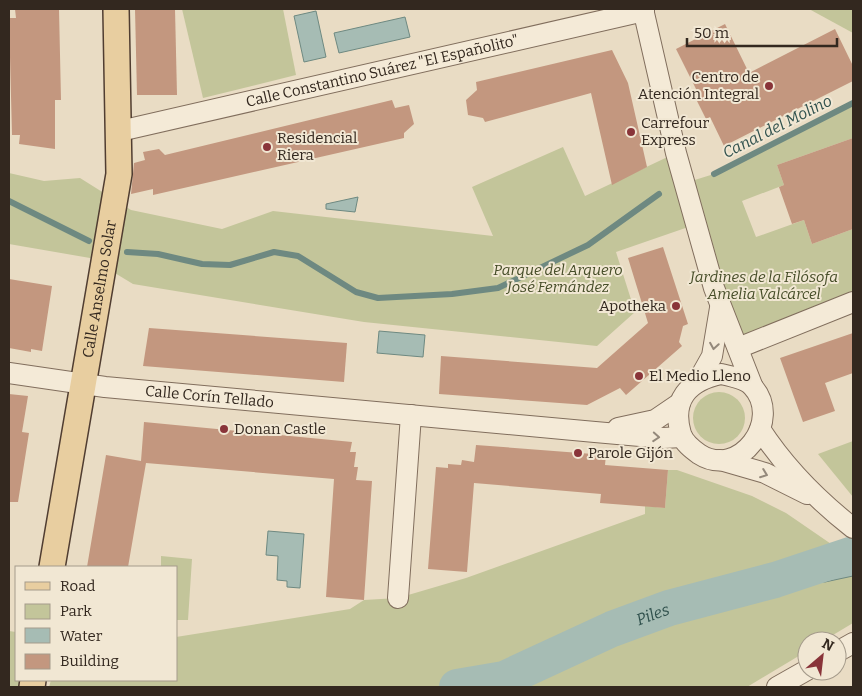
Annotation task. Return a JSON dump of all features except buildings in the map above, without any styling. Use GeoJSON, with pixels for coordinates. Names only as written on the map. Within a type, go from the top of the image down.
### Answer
{"type":"FeatureCollection","features":[{"type":"Feature","properties":{"kind":"main road","name":"Calle Anselmo Solar"},"geometry":{"type":"LineString","coordinates":[[52,566],[119,174],[120,131],[116,9]]}},
{"type":"Feature","properties":{"kind":"street","name":"Calle Constantino Suárez \"El Españolito\""},"geometry":{"type":"LineString","coordinates":[[120,131],[643,10]]}},
{"type":"Feature","properties":{"kind":"street"},"geometry":{"type":"LineString","coordinates":[[643,10],[676,153],[720,308],[752,385],[760,399],[764,414],[760,429],[750,448],[738,456],[718,460]]}},
{"type":"Feature","properties":{"kind":"street"},"geometry":{"type":"LineString","coordinates":[[738,348],[853,302]]}},
{"type":"Feature","properties":{"kind":"street"},"geometry":{"type":"LineString","coordinates":[[720,308],[712,356],[698,381],[687,391],[680,403],[677,417],[682,437],[691,449],[703,457],[765,473],[817,500],[853,528]]}},
{"type":"Feature","properties":{"kind":"street","name":"Calle Corín Tellado"},"geometry":{"type":"LineString","coordinates":[[9,373],[84,384],[595,432],[663,438],[682,437]]}},
{"type":"Feature","properties":{"kind":"street"},"geometry":{"type":"LineString","coordinates":[[698,381],[721,374],[752,385]]}},
{"type":"Feature","properties":{"kind":"street","name":"Calle Corín Tellado"},"geometry":{"type":"LineString","coordinates":[[595,432],[655,420],[680,403]]}},
{"type":"Feature","properties":{"kind":"street"},"geometry":{"type":"LineString","coordinates":[[398,598],[411,415]]}},
{"type":"Feature","properties":{"kind":"street"},"geometry":{"type":"LineString","coordinates":[[760,429],[775,451],[817,500]]}},
{"type":"Feature","properties":{"kind":"street"},"geometry":{"type":"LineString","coordinates":[[777,687],[797,676]]}},
{"type":"Feature","properties":{"kind":"green space"},"geometry":{"type":"Polygon","coordinates":[[[182,9],[283,9],[296,75],[203,98],[182,9]]]}},
{"type":"Feature","properties":{"kind":"green space"},"geometry":{"type":"Polygon","coordinates":[[[809,9],[853,9],[853,33],[809,9]]]}},
{"type":"Feature","properties":{"kind":"green space","name":"Parque del Arquero José Fernández"},"geometry":{"type":"Polygon","coordinates":[[[853,103],[853,138],[777,165],[784,185],[742,201],[756,237],[804,220],[812,244],[853,229],[853,302],[738,348],[697,224],[616,252],[635,312],[597,346],[364,322],[133,284],[90,258],[9,244],[9,173],[44,181],[80,178],[131,210],[222,229],[273,211],[493,236],[472,187],[563,147],[585,196],[676,153],[685,183],[714,174],[853,103]]]}},
{"type":"Feature","properties":{"kind":"green space"},"geometry":{"type":"Polygon","coordinates":[[[714,392],[724,392],[734,396],[741,403],[745,418],[741,433],[734,440],[724,444],[714,444],[704,440],[697,433],[693,423],[693,413],[697,403],[704,396],[714,392]]]}},
{"type":"Feature","properties":{"kind":"green space"},"geometry":{"type":"Polygon","coordinates":[[[853,441],[853,497],[818,454],[853,441]]]}},
{"type":"Feature","properties":{"kind":"green space"},"geometry":{"type":"Polygon","coordinates":[[[668,470],[677,470],[752,496],[786,513],[853,559],[853,623],[840,631],[797,631],[797,657],[747,687],[49,687],[51,681],[178,681],[178,637],[350,609],[364,600],[398,598],[466,578],[645,514],[645,506],[665,508],[668,470]]]}},
{"type":"Feature","properties":{"kind":"green space"},"geometry":{"type":"Polygon","coordinates":[[[161,556],[192,559],[188,620],[178,620],[178,566],[161,566],[161,556]]]}},
{"type":"Feature","properties":{"kind":"green space"},"geometry":{"type":"Polygon","coordinates":[[[9,631],[15,632],[15,681],[33,681],[32,687],[9,687],[9,631]]]}},
{"type":"Feature","properties":{"kind":"water"},"geometry":{"type":"Polygon","coordinates":[[[316,11],[326,57],[304,62],[294,16],[316,11]]]}},
{"type":"Feature","properties":{"kind":"water"},"geometry":{"type":"Polygon","coordinates":[[[405,17],[410,37],[339,53],[334,33],[405,17]]]}},
{"type":"Feature","properties":{"kind":"water"},"geometry":{"type":"Polygon","coordinates":[[[358,197],[355,212],[326,209],[326,204],[358,197]]]}},
{"type":"Feature","properties":{"kind":"water"},"geometry":{"type":"Polygon","coordinates":[[[379,331],[425,335],[423,357],[377,353],[379,331]]]}},
{"type":"Feature","properties":{"kind":"water"},"geometry":{"type":"Polygon","coordinates":[[[268,531],[304,534],[300,588],[287,587],[287,581],[277,580],[278,556],[266,555],[268,531]]]}},
{"type":"Feature","properties":{"kind":"water"},"geometry":{"type":"Polygon","coordinates":[[[853,544],[853,576],[825,582],[775,580],[815,558],[853,544]]]}},
{"type":"Feature","properties":{"kind":"pier"},"geometry":{"type":"Polygon","coordinates":[[[853,542],[853,559],[837,547],[853,542]]]}},
{"type":"Feature","properties":{"kind":"waterway","name":"Canal del Molino"},"geometry":{"type":"LineString","coordinates":[[714,174],[853,103]]}},
{"type":"Feature","properties":{"kind":"waterway","name":"Canal del Molino"},"geometry":{"type":"LineString","coordinates":[[127,252],[158,254],[202,264],[230,265],[274,252],[298,256],[356,292],[378,298],[452,294],[498,288],[588,245],[659,194]]}},
{"type":"Feature","properties":{"kind":"waterway","name":"Canal del Molino"},"geometry":{"type":"LineString","coordinates":[[9,201],[89,241]]}},
{"type":"Feature","properties":{"kind":"waterway","name":"Piles"},"geometry":{"type":"LineString","coordinates":[[457,687],[504,679],[612,629],[669,608],[775,580],[853,554]]}},
{"type":"Feature","properties":{"kind":"place","name":"Centro de Atención Integral"},"geometry":{"type":"Point","coordinates":[769,86]}},
{"type":"Feature","properties":{"kind":"place","name":"Carrefour Express"},"geometry":{"type":"Point","coordinates":[631,132]}},
{"type":"Feature","properties":{"kind":"place","name":"Residencial Riera"},"geometry":{"type":"Point","coordinates":[267,147]}},
{"type":"Feature","properties":{"kind":"place","name":"Apotheka"},"geometry":{"type":"Point","coordinates":[676,306]}},
{"type":"Feature","properties":{"kind":"place","name":"El Medio Lleno"},"geometry":{"type":"Point","coordinates":[639,376]}},
{"type":"Feature","properties":{"kind":"place","name":"Donan Castle"},"geometry":{"type":"Point","coordinates":[224,429]}},
{"type":"Feature","properties":{"kind":"place","name":"Parole Gijón"},"geometry":{"type":"Point","coordinates":[578,453]}},
{"type":"Feature","properties":{"kind":"park label","name":"Jardines de la Filósofa Amelia Valcárcel"},"geometry":{"type":"Point","coordinates":[764,286]}}]}
